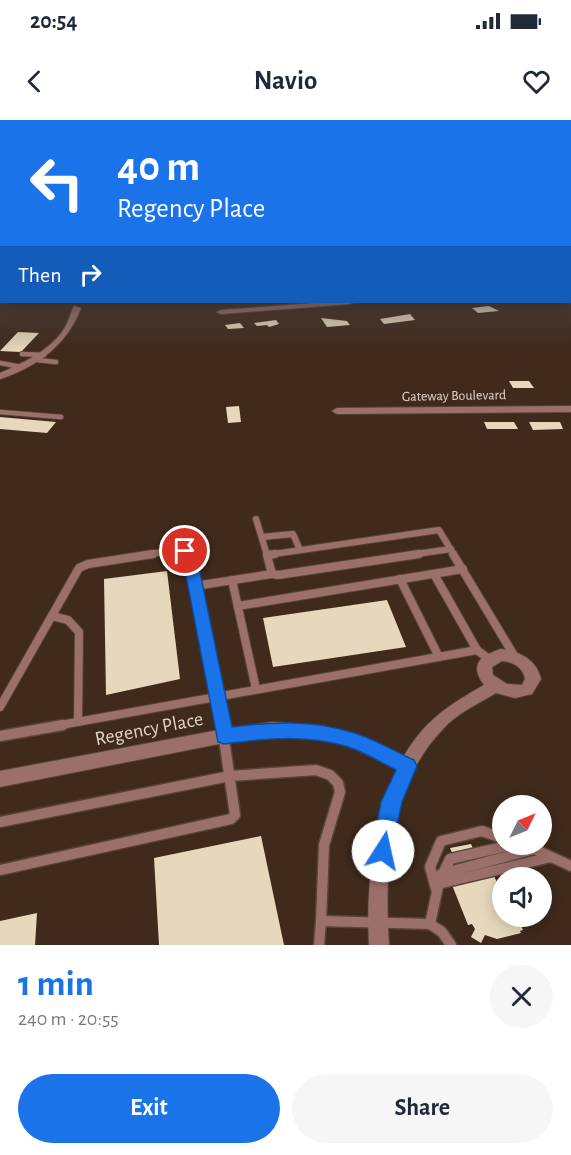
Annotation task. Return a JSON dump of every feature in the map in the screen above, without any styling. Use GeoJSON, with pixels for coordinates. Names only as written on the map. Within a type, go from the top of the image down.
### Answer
{"type":"FeatureCollection","features":[{"type":"Feature","properties":{"kind":"street"},"geometry":{"type":"LineString","coordinates":[[221,312],[337,303]]}},
{"type":"Feature","properties":{"kind":"street"},"geometry":{"type":"LineString","coordinates":[[0,376],[40,357],[62,337],[74,320],[77,308]]}},
{"type":"Feature","properties":{"kind":"street","name":"Gateway Boulevard"},"geometry":{"type":"LineString","coordinates":[[338,411],[571,409]]}},
{"type":"Feature","properties":{"kind":"street"},"geometry":{"type":"LineString","coordinates":[[483,655],[515,657],[523,661],[532,673],[531,685],[520,692],[511,693],[495,687],[489,681],[484,669],[483,655]]}},
{"type":"Feature","properties":{"kind":"street"},"geometry":{"type":"LineString","coordinates":[[379,945],[377,891],[392,802],[408,766],[436,724],[463,704],[495,687]]}},
{"type":"Feature","properties":{"kind":"street","name":"Regency Place"},"geometry":{"type":"LineString","coordinates":[[0,779],[272,729],[322,733],[350,739],[408,766]]}},
{"type":"Feature","properties":{"kind":"lane"},"geometry":{"type":"LineString","coordinates":[[22,354],[56,362]]}},
{"type":"Feature","properties":{"kind":"lane"},"geometry":{"type":"LineString","coordinates":[[0,363],[21,368]]}},
{"type":"Feature","properties":{"kind":"lane"},"geometry":{"type":"LineString","coordinates":[[0,412],[61,417]]}},
{"type":"Feature","properties":{"kind":"lane"},"geometry":{"type":"LineString","coordinates":[[256,519],[272,574]]}},
{"type":"Feature","properties":{"kind":"lane"},"geometry":{"type":"LineString","coordinates":[[267,555],[439,530],[515,657]]}},
{"type":"Feature","properties":{"kind":"lane"},"geometry":{"type":"LineString","coordinates":[[262,537],[293,534],[300,550]]}},
{"type":"Feature","properties":{"kind":"lane"},"geometry":{"type":"LineString","coordinates":[[195,586],[451,549]]}},
{"type":"Feature","properties":{"kind":"lane"},"geometry":{"type":"LineString","coordinates":[[0,707],[79,568],[88,564],[177,550],[189,553],[224,736],[235,815],[231,819],[0,870]]}},
{"type":"Feature","properties":{"kind":"lane"},"geometry":{"type":"LineString","coordinates":[[238,606],[463,569]]}},
{"type":"Feature","properties":{"kind":"lane"},"geometry":{"type":"LineString","coordinates":[[0,736],[439,657],[483,655],[434,574]]}},
{"type":"Feature","properties":{"kind":"lane"},"geometry":{"type":"LineString","coordinates":[[400,579],[439,657]]}},
{"type":"Feature","properties":{"kind":"lane"},"geometry":{"type":"LineString","coordinates":[[232,580],[256,689]]}},
{"type":"Feature","properties":{"kind":"lane"},"geometry":{"type":"LineString","coordinates":[[52,616],[64,617],[74,623],[79,632],[78,722]]}},
{"type":"Feature","properties":{"kind":"lane"},"geometry":{"type":"LineString","coordinates":[[0,822],[230,776],[316,770],[330,775],[338,783],[340,792],[324,845],[320,945]]}},
{"type":"Feature","properties":{"kind":"lane"},"geometry":{"type":"LineString","coordinates":[[438,883],[430,867],[441,841],[482,831],[492,834]]}},
{"type":"Feature","properties":{"kind":"lane"},"geometry":{"type":"LineString","coordinates":[[430,924],[438,883],[450,859],[492,850]]}},
{"type":"Feature","properties":{"kind":"lane"},"geometry":{"type":"LineString","coordinates":[[546,855],[571,866]]}},
{"type":"Feature","properties":{"kind":"lane"},"geometry":{"type":"LineString","coordinates":[[438,883],[551,857]]}},
{"type":"Feature","properties":{"kind":"lane"},"geometry":{"type":"LineString","coordinates":[[321,921],[430,924],[442,932],[451,945]]}},
{"type":"Feature","properties":{"kind":"building"},"geometry":{"type":"Polygon","coordinates":[[[489,306],[499,311],[478,313],[472,308],[489,306]]]}},
{"type":"Feature","properties":{"kind":"building"},"geometry":{"type":"Polygon","coordinates":[[[410,314],[415,320],[384,324],[380,319],[410,314]]]}},
{"type":"Feature","properties":{"kind":"building"},"geometry":{"type":"Polygon","coordinates":[[[321,318],[347,321],[350,325],[327,327],[321,318]]]}},
{"type":"Feature","properties":{"kind":"building"},"geometry":{"type":"Polygon","coordinates":[[[276,320],[279,324],[269,327],[267,325],[257,326],[254,323],[276,320]]]}},
{"type":"Feature","properties":{"kind":"building"},"geometry":{"type":"Polygon","coordinates":[[[240,323],[244,328],[228,329],[225,325],[240,323]]]}},
{"type":"Feature","properties":{"kind":"building"},"geometry":{"type":"Polygon","coordinates":[[[18,332],[39,333],[21,352],[0,351],[18,332]]]}},
{"type":"Feature","properties":{"kind":"building"},"geometry":{"type":"Polygon","coordinates":[[[509,381],[529,381],[534,388],[513,388],[509,381]]]}},
{"type":"Feature","properties":{"kind":"building"},"geometry":{"type":"Polygon","coordinates":[[[239,406],[241,422],[228,423],[226,407],[239,406]]]}},
{"type":"Feature","properties":{"kind":"building"},"geometry":{"type":"Polygon","coordinates":[[[0,417],[56,422],[47,433],[0,429],[0,417]]]}},
{"type":"Feature","properties":{"kind":"building"},"geometry":{"type":"Polygon","coordinates":[[[484,422],[514,422],[518,429],[487,429],[484,422]]]}},
{"type":"Feature","properties":{"kind":"building"},"geometry":{"type":"Polygon","coordinates":[[[529,422],[560,422],[563,429],[533,430],[529,422]]]}},
{"type":"Feature","properties":{"kind":"building"},"geometry":{"type":"Polygon","coordinates":[[[167,571],[180,679],[106,695],[104,579],[167,571]]]}},
{"type":"Feature","properties":{"kind":"building"},"geometry":{"type":"Polygon","coordinates":[[[387,600],[406,647],[273,667],[263,618],[387,600]]]}},
{"type":"Feature","properties":{"kind":"building"},"geometry":{"type":"Polygon","coordinates":[[[261,836],[284,945],[159,945],[154,858],[261,836]]]}},
{"type":"Feature","properties":{"kind":"building"},"geometry":{"type":"Polygon","coordinates":[[[471,844],[486,877],[492,876],[492,927],[522,927],[521,933],[497,939],[485,935],[481,943],[471,937],[475,929],[472,924],[468,925],[452,885],[465,882],[450,848],[471,844]]]}},
{"type":"Feature","properties":{"kind":"building"},"geometry":{"type":"Polygon","coordinates":[[[37,913],[35,945],[0,945],[0,921],[37,913]]]}},
{"type":"Feature","properties":{"kind":"route"},"geometry":{"type":"LineString","coordinates":[[185,551],[189,553],[224,736],[272,729],[322,733],[350,739],[408,766],[392,802],[383,851]]}}]}
